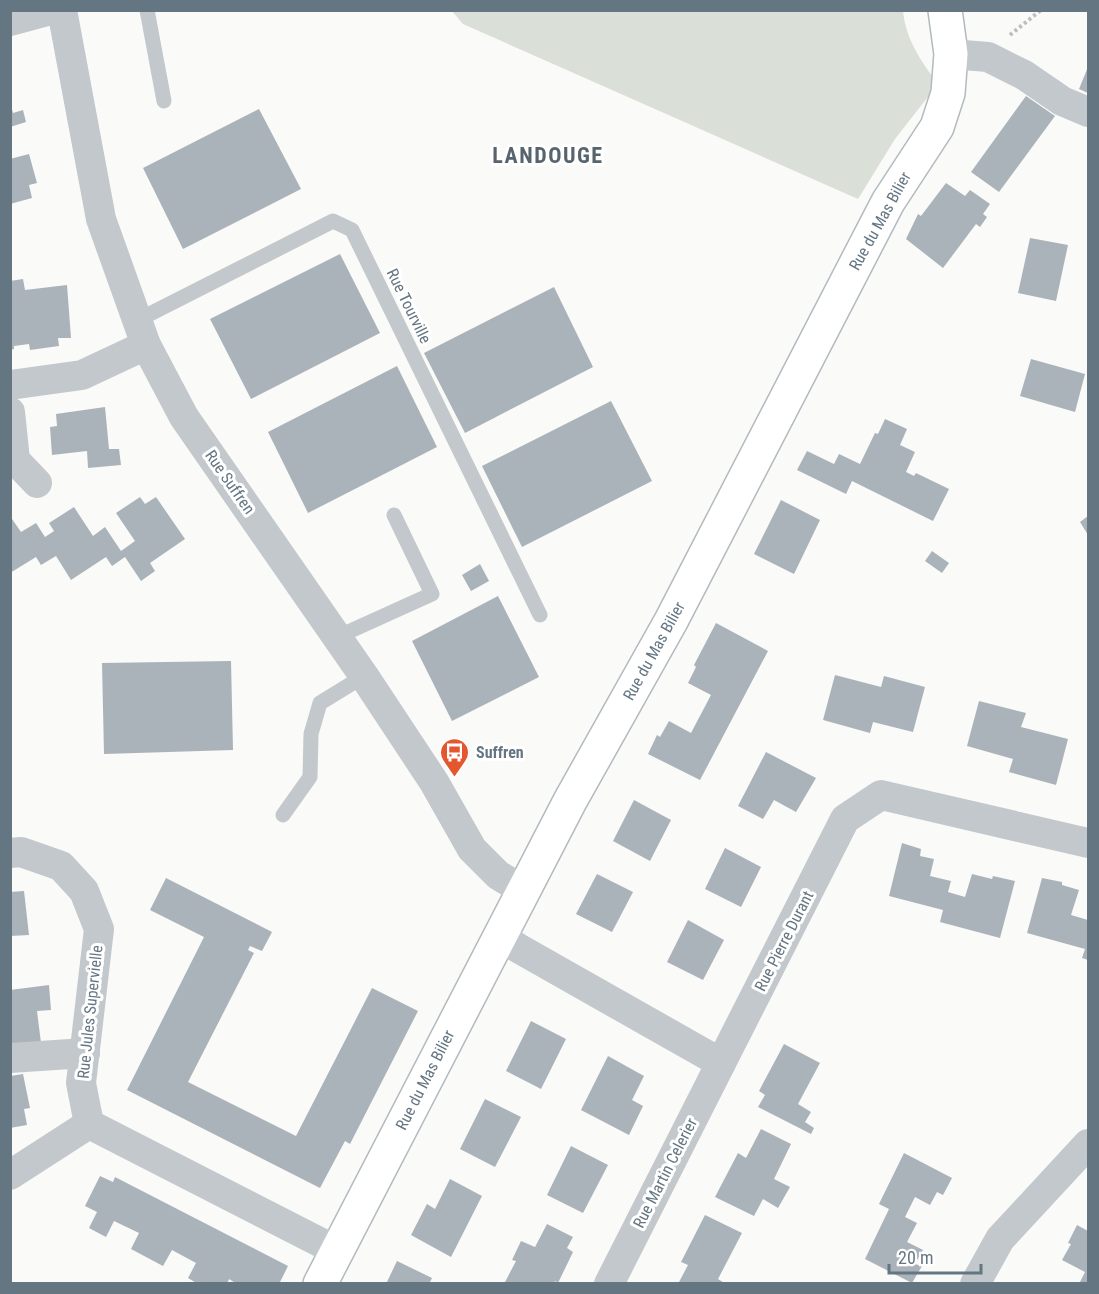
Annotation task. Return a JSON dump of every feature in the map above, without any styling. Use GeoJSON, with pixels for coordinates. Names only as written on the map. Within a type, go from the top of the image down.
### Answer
{"type":"FeatureCollection","features":[{"type":"Feature","properties":{"kind":"street"},"geometry":{"type":"LineString","coordinates":[[10,21],[51,10]]}},
{"type":"Feature","properties":{"kind":"street","name":"Rue Suffren"},"geometry":{"type":"LineString","coordinates":[[62,10],[101,219],[141,333],[184,417],[338,637],[434,782],[472,849],[498,875],[524,891]]}},
{"type":"Feature","properties":{"kind":"street","name":"Rue du Mas Bilier"},"geometry":{"type":"LineString","coordinates":[[320,1284],[570,801],[671,621],[888,202],[937,127],[948,93],[951,54],[945,10]]}},
{"type":"Feature","properties":{"kind":"street"},"geometry":{"type":"LineString","coordinates":[[951,54],[988,57],[1024,75],[1062,101],[1089,112]]}},
{"type":"Feature","properties":{"kind":"street"},"geometry":{"type":"LineString","coordinates":[[10,385],[82,375],[141,333]]}},
{"type":"Feature","properties":{"kind":"street"},"geometry":{"type":"LineString","coordinates":[[10,412],[15,460],[37,483]]}},
{"type":"Feature","properties":{"kind":"street","name":"Rue Pierre Durant"},"geometry":{"type":"LineString","coordinates":[[721,1063],[845,819],[881,795],[1089,843]]}},
{"type":"Feature","properties":{"kind":"street","name":"Rue Jules Supervielle"},"geometry":{"type":"LineString","coordinates":[[10,853],[21,852],[61,866],[84,891],[99,929],[81,1083],[90,1124]]}},
{"type":"Feature","properties":{"kind":"street"},"geometry":{"type":"LineString","coordinates":[[500,936],[721,1063]]}},
{"type":"Feature","properties":{"kind":"street"},"geometry":{"type":"LineString","coordinates":[[10,1059],[85,1053]]}},
{"type":"Feature","properties":{"kind":"street","name":"Rue Martin Celerier"},"geometry":{"type":"LineString","coordinates":[[609,1284],[721,1063]]}},
{"type":"Feature","properties":{"kind":"street"},"geometry":{"type":"LineString","coordinates":[[10,1175],[90,1124],[337,1251]]}},
{"type":"Feature","properties":{"kind":"street"},"geometry":{"type":"LineString","coordinates":[[975,1284],[1000,1239],[1089,1144]]}},
{"type":"Feature","properties":{"kind":"lane"},"geometry":{"type":"LineString","coordinates":[[147,10],[164,101]]}},
{"type":"Feature","properties":{"kind":"lane","name":"Rue Tourville"},"geometry":{"type":"LineString","coordinates":[[141,333],[333,221],[352,230],[540,615]]}},
{"type":"Feature","properties":{"kind":"lane"},"geometry":{"type":"LineString","coordinates":[[338,637],[432,594],[394,515]]}},
{"type":"Feature","properties":{"kind":"lane"},"geometry":{"type":"LineString","coordinates":[[284,815],[310,777],[310,734],[320,704],[364,676]]}},
{"type":"Feature","properties":{"kind":"shaded area"},"geometry":{"type":"Polygon","coordinates":[[[452,11],[903,11],[911,41],[938,84],[895,139],[858,199],[463,24],[452,11]]]}},
{"type":"Feature","properties":{"kind":"building"},"geometry":{"type":"Polygon","coordinates":[[[1088,67],[1088,93],[1079,89],[1088,67]]]}},
{"type":"Feature","properties":{"kind":"building"},"geometry":{"type":"Polygon","coordinates":[[[1026,96],[1055,116],[999,192],[971,172],[1026,96]]]}},
{"type":"Feature","properties":{"kind":"building"},"geometry":{"type":"Polygon","coordinates":[[[11,106],[13,113],[23,110],[26,122],[10,127],[11,106]]]}},
{"type":"Feature","properties":{"kind":"building"},"geometry":{"type":"Polygon","coordinates":[[[259,109],[301,189],[183,249],[143,168],[259,109]]]}},
{"type":"Feature","properties":{"kind":"building"},"geometry":{"type":"Polygon","coordinates":[[[29,154],[37,183],[29,185],[32,198],[10,204],[10,159],[29,154]]]}},
{"type":"Feature","properties":{"kind":"building"},"geometry":{"type":"Polygon","coordinates":[[[946,183],[965,196],[970,190],[990,204],[983,214],[987,217],[980,227],[976,224],[943,268],[906,239],[918,214],[921,216],[946,183]]]}},
{"type":"Feature","properties":{"kind":"building"},"geometry":{"type":"Polygon","coordinates":[[[1030,238],[1068,245],[1056,301],[1018,293],[1030,238]]]}},
{"type":"Feature","properties":{"kind":"building"},"geometry":{"type":"Polygon","coordinates":[[[340,254],[380,333],[251,399],[210,319],[340,254]]]}},
{"type":"Feature","properties":{"kind":"building"},"geometry":{"type":"Polygon","coordinates":[[[23,279],[25,290],[67,285],[71,338],[58,338],[59,346],[30,350],[29,344],[14,346],[14,349],[10,350],[10,281],[23,279]]]}},
{"type":"Feature","properties":{"kind":"building"},"geometry":{"type":"Polygon","coordinates":[[[554,287],[593,367],[465,433],[424,353],[554,287]]]}},
{"type":"Feature","properties":{"kind":"building"},"geometry":{"type":"Polygon","coordinates":[[[1031,359],[1085,374],[1075,412],[1020,396],[1031,359]]]}},
{"type":"Feature","properties":{"kind":"building"},"geometry":{"type":"Polygon","coordinates":[[[397,366],[437,447],[308,513],[268,432],[397,366]]]}},
{"type":"Feature","properties":{"kind":"building"},"geometry":{"type":"Polygon","coordinates":[[[611,401],[652,481],[522,547],[482,466],[611,401]]]}},
{"type":"Feature","properties":{"kind":"building"},"geometry":{"type":"Polygon","coordinates":[[[105,407],[109,449],[119,449],[121,465],[88,468],[87,451],[52,455],[50,427],[57,426],[56,414],[105,407]]]}},
{"type":"Feature","properties":{"kind":"building"},"geometry":{"type":"Polygon","coordinates":[[[885,419],[907,429],[900,445],[915,452],[906,472],[914,476],[916,473],[949,489],[933,521],[852,481],[846,494],[797,470],[807,451],[834,464],[839,454],[860,464],[875,433],[878,434],[885,419]]]}},
{"type":"Feature","properties":{"kind":"building"},"geometry":{"type":"Polygon","coordinates":[[[140,497],[145,504],[156,497],[185,539],[150,563],[155,571],[141,581],[125,557],[112,566],[106,557],[71,580],[56,556],[41,565],[36,557],[10,573],[10,516],[21,532],[36,523],[45,537],[54,531],[49,523],[74,507],[93,536],[105,527],[121,551],[135,541],[116,513],[140,497]]]}},
{"type":"Feature","properties":{"kind":"building"},"geometry":{"type":"Polygon","coordinates":[[[781,500],[820,520],[794,574],[754,554],[781,500]]]}},
{"type":"Feature","properties":{"kind":"building"},"geometry":{"type":"Polygon","coordinates":[[[1088,516],[1088,535],[1080,522],[1088,516]]]}},
{"type":"Feature","properties":{"kind":"building"},"geometry":{"type":"Polygon","coordinates":[[[932,551],[949,563],[942,573],[925,561],[932,551]]]}},
{"type":"Feature","properties":{"kind":"building"},"geometry":{"type":"Polygon","coordinates":[[[480,564],[489,581],[471,591],[462,575],[480,564]]]}},
{"type":"Feature","properties":{"kind":"building"},"geometry":{"type":"Polygon","coordinates":[[[498,596],[539,677],[452,721],[412,641],[498,596]]]}},
{"type":"Feature","properties":{"kind":"building"},"geometry":{"type":"Polygon","coordinates":[[[716,623],[768,651],[700,780],[648,754],[657,735],[660,737],[669,721],[691,733],[711,695],[688,683],[696,667],[694,665],[716,623]]]}},
{"type":"Feature","properties":{"kind":"building"},"geometry":{"type":"Polygon","coordinates":[[[231,661],[233,750],[104,754],[102,663],[231,661]]]}},
{"type":"Feature","properties":{"kind":"building"},"geometry":{"type":"Polygon","coordinates":[[[835,675],[881,687],[884,676],[925,687],[913,732],[873,722],[870,733],[823,720],[835,675]]]}},
{"type":"Feature","properties":{"kind":"building"},"geometry":{"type":"Polygon","coordinates":[[[979,701],[1026,713],[1021,727],[1068,739],[1056,785],[1009,772],[1013,759],[967,746],[979,701]]]}},
{"type":"Feature","properties":{"kind":"building"},"geometry":{"type":"Polygon","coordinates":[[[766,752],[816,778],[796,812],[774,800],[763,819],[738,806],[766,752]]]}},
{"type":"Feature","properties":{"kind":"building"},"geometry":{"type":"Polygon","coordinates":[[[634,800],[671,820],[650,861],[613,841],[634,800]]]}},
{"type":"Feature","properties":{"kind":"building"},"geometry":{"type":"Polygon","coordinates":[[[902,843],[921,849],[920,856],[934,859],[930,876],[951,881],[948,892],[965,897],[972,874],[1015,881],[1000,938],[940,922],[943,910],[889,896],[902,843]]]}},
{"type":"Feature","properties":{"kind":"building"},"geometry":{"type":"Polygon","coordinates":[[[725,848],[761,867],[741,907],[705,889],[725,848]]]}},
{"type":"Feature","properties":{"kind":"building"},"geometry":{"type":"Polygon","coordinates":[[[597,874],[633,892],[612,932],[576,914],[597,874]]]}},
{"type":"Feature","properties":{"kind":"building"},"geometry":{"type":"Polygon","coordinates":[[[166,878],[272,932],[262,951],[250,946],[248,950],[254,953],[188,1082],[296,1136],[372,988],[418,1011],[350,1144],[345,1141],[320,1188],[127,1090],[204,937],[150,910],[166,878]]]}},
{"type":"Feature","properties":{"kind":"building"},"geometry":{"type":"Polygon","coordinates":[[[1042,878],[1062,882],[1062,885],[1079,890],[1071,915],[1088,920],[1088,960],[1082,958],[1085,949],[1027,933],[1042,878]]]}},
{"type":"Feature","properties":{"kind":"building"},"geometry":{"type":"Polygon","coordinates":[[[24,891],[29,935],[10,936],[10,892],[24,891]]]}},
{"type":"Feature","properties":{"kind":"building"},"geometry":{"type":"Polygon","coordinates":[[[688,920],[724,940],[703,980],[667,962],[688,920]]]}},
{"type":"Feature","properties":{"kind":"building"},"geometry":{"type":"Polygon","coordinates":[[[49,985],[51,1010],[37,1011],[41,1043],[10,1047],[10,990],[49,985]]]}},
{"type":"Feature","properties":{"kind":"building"},"geometry":{"type":"Polygon","coordinates":[[[531,1021],[566,1039],[541,1089],[506,1071],[531,1021]]]}},
{"type":"Feature","properties":{"kind":"building"},"geometry":{"type":"Polygon","coordinates":[[[784,1044],[820,1063],[798,1104],[811,1112],[805,1122],[814,1128],[811,1134],[758,1107],[765,1095],[759,1091],[784,1044]]]}},
{"type":"Feature","properties":{"kind":"building"},"geometry":{"type":"Polygon","coordinates":[[[608,1056],[644,1076],[632,1100],[643,1106],[629,1135],[581,1110],[608,1056]]]}},
{"type":"Feature","properties":{"kind":"building"},"geometry":{"type":"Polygon","coordinates":[[[23,1074],[30,1108],[24,1109],[27,1125],[10,1128],[10,1076],[23,1074]]]}},
{"type":"Feature","properties":{"kind":"building"},"geometry":{"type":"Polygon","coordinates":[[[485,1099],[521,1117],[495,1167],[460,1149],[485,1099]]]}},
{"type":"Feature","properties":{"kind":"building"},"geometry":{"type":"Polygon","coordinates":[[[761,1129],[791,1144],[774,1179],[790,1187],[778,1208],[763,1199],[754,1216],[715,1197],[738,1153],[746,1158],[761,1129]]]}},
{"type":"Feature","properties":{"kind":"building"},"geometry":{"type":"Polygon","coordinates":[[[571,1146],[608,1165],[583,1213],[547,1195],[571,1146]]]}},
{"type":"Feature","properties":{"kind":"building"},"geometry":{"type":"Polygon","coordinates":[[[904,1153],[952,1178],[943,1195],[937,1192],[930,1205],[915,1197],[905,1217],[917,1223],[907,1242],[923,1250],[915,1264],[922,1266],[912,1283],[865,1259],[889,1209],[879,1204],[904,1153]]]}},
{"type":"Feature","properties":{"kind":"building"},"geometry":{"type":"Polygon","coordinates":[[[100,1176],[113,1182],[115,1177],[288,1266],[279,1284],[237,1284],[229,1279],[227,1284],[198,1284],[188,1278],[196,1263],[172,1250],[163,1266],[131,1249],[139,1233],[114,1221],[106,1237],[89,1228],[97,1212],[85,1206],[100,1176]]]}},
{"type":"Feature","properties":{"kind":"building"},"geometry":{"type":"Polygon","coordinates":[[[450,1179],[482,1196],[451,1257],[411,1235],[427,1204],[435,1209],[450,1179]]]}},
{"type":"Feature","properties":{"kind":"building"},"geometry":{"type":"Polygon","coordinates":[[[705,1215],[742,1233],[718,1279],[726,1284],[678,1284],[688,1265],[681,1262],[705,1215]]]}},
{"type":"Feature","properties":{"kind":"building"},"geometry":{"type":"Polygon","coordinates":[[[547,1224],[573,1237],[567,1248],[573,1252],[558,1283],[555,1281],[554,1284],[504,1284],[516,1261],[512,1260],[521,1241],[535,1247],[547,1224]]]}},
{"type":"Feature","properties":{"kind":"building"},"geometry":{"type":"Polygon","coordinates":[[[1077,1225],[1088,1231],[1088,1284],[1079,1284],[1085,1272],[1062,1260],[1071,1244],[1068,1243],[1077,1225]]]}},
{"type":"Feature","properties":{"kind":"building"},"geometry":{"type":"Polygon","coordinates":[[[397,1261],[432,1278],[429,1284],[386,1284],[397,1261]]]}},
{"type":"Feature","properties":{"kind":"place","name":"Suffren"},"geometry":{"type":"Point","coordinates":[455,778]}},
{"type":"Feature","properties":{"kind":"district","name":"LANDOUGE"},"geometry":{"type":"Point","coordinates":[548,155]}}]}
